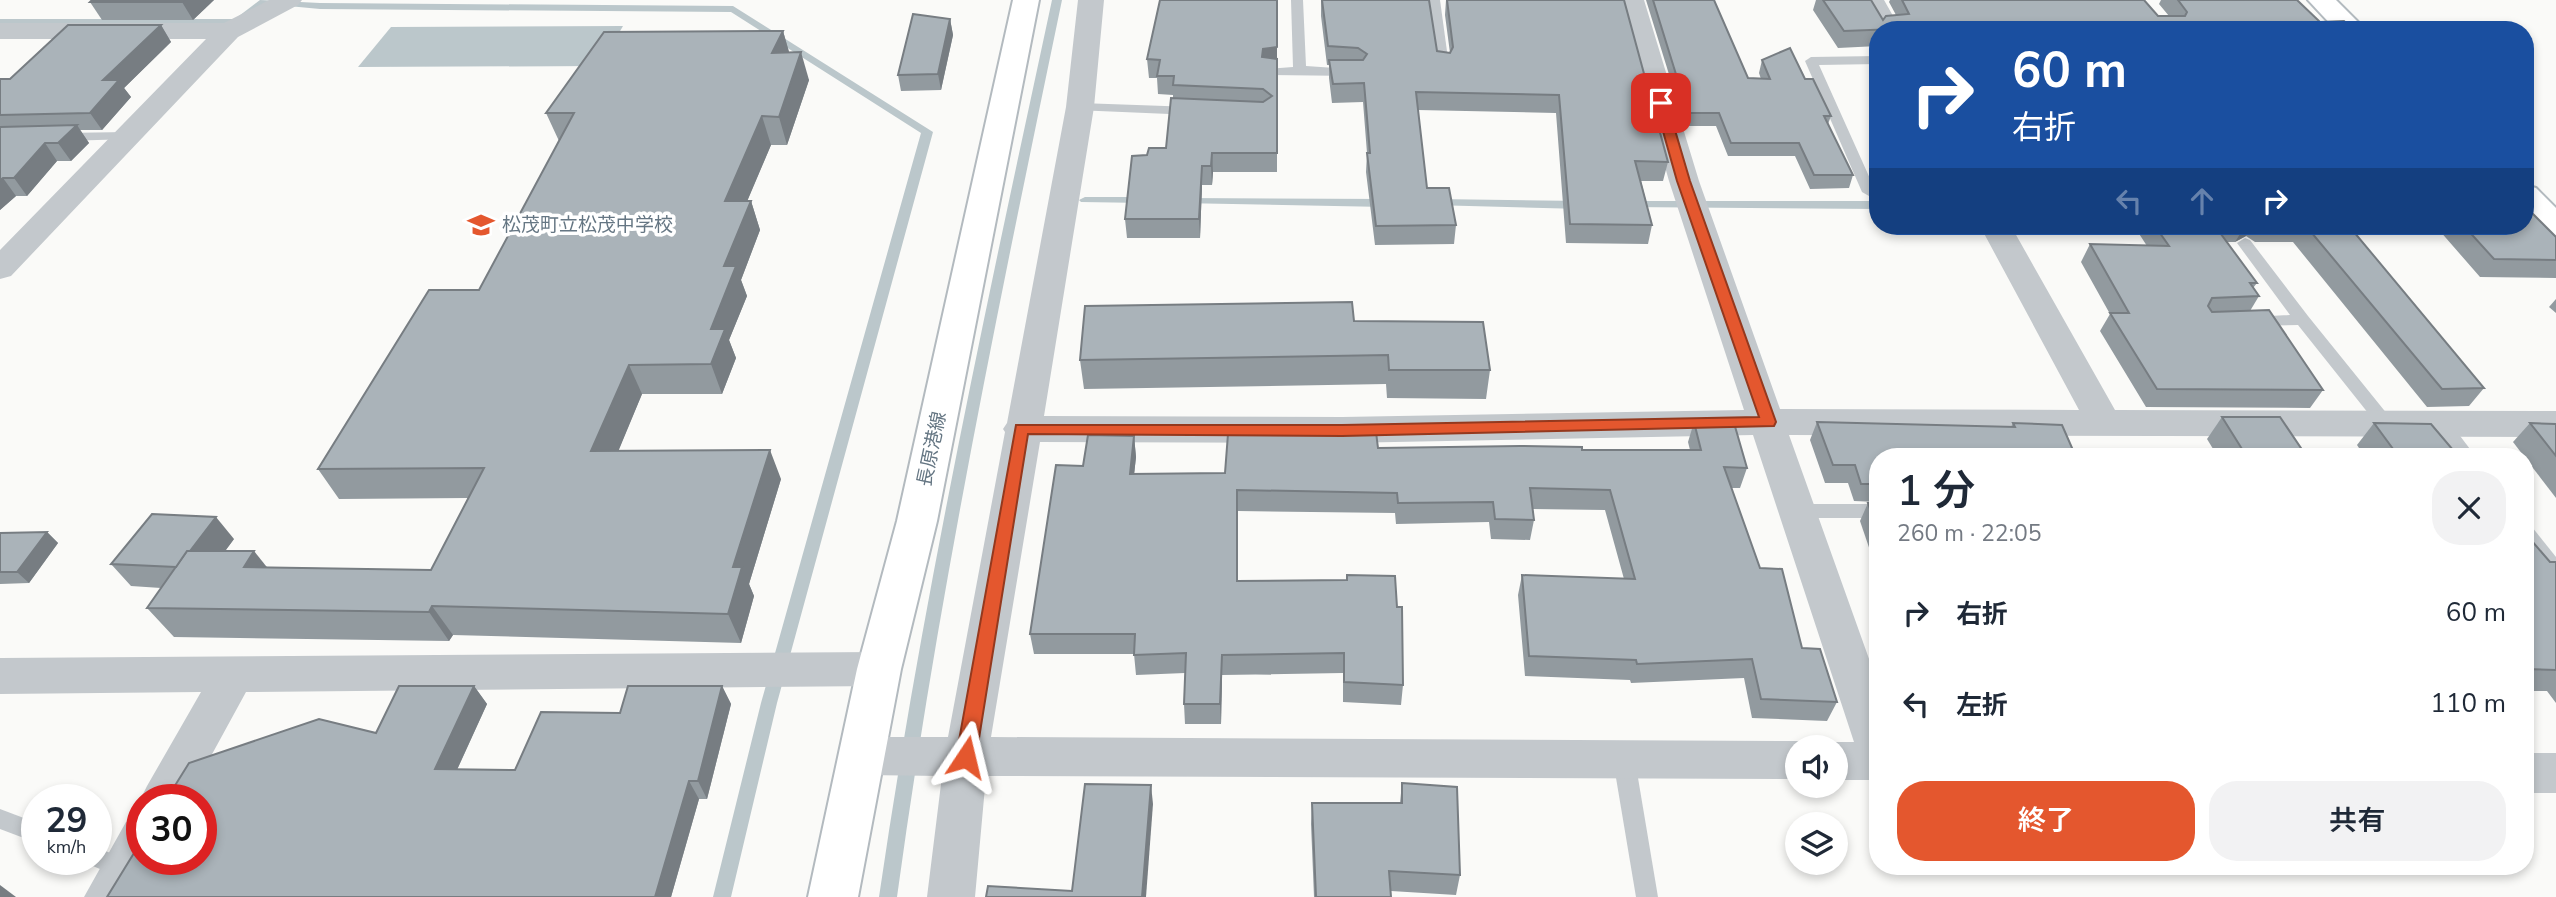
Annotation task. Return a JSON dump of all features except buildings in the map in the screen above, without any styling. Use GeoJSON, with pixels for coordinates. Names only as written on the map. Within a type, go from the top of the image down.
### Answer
{"type":"FeatureCollection","features":[{"type":"Feature","properties":{"kind":"main road","name":"長原港線"},"geometry":{"type":"LineString","coordinates":[[834,897],[880,669],[917,521],[1026,0]]}},
{"type":"Feature","properties":{"kind":"main road"},"geometry":{"type":"LineString","coordinates":[[2321,0],[2343,21]]}},
{"type":"Feature","properties":{"kind":"main road"},"geometry":{"type":"LineString","coordinates":[[2534,204],[2556,226]]}},
{"type":"Feature","properties":{"kind":"street"},"geometry":{"type":"LineString","coordinates":[[0,269],[229,31],[289,0]]}},
{"type":"Feature","properties":{"kind":"street"},"geometry":{"type":"LineString","coordinates":[[951,897],[966,757],[1021,429],[1080,107],[1091,0]]}},
{"type":"Feature","properties":{"kind":"street"},"geometry":{"type":"LineString","coordinates":[[1631,0],[1684,181],[1869,720]]}},
{"type":"Feature","properties":{"kind":"street"},"geometry":{"type":"LineString","coordinates":[[1871,0],[1883,21]]}},
{"type":"Feature","properties":{"kind":"street"},"geometry":{"type":"LineString","coordinates":[[0,31],[229,31]]}},
{"type":"Feature","properties":{"kind":"street"},"geometry":{"type":"LineString","coordinates":[[2001,235],[2104,423]]}},
{"type":"Feature","properties":{"kind":"street"},"geometry":{"type":"LineString","coordinates":[[1021,429],[1342,430],[1768,422],[2556,424]]}},
{"type":"Feature","properties":{"kind":"street"},"geometry":{"type":"LineString","coordinates":[[0,676],[880,669]]}},
{"type":"Feature","properties":{"kind":"street"},"geometry":{"type":"LineString","coordinates":[[172,784],[233,675]]}},
{"type":"Feature","properties":{"kind":"street"},"geometry":{"type":"LineString","coordinates":[[864,756],[1785,761]]}},
{"type":"Feature","properties":{"kind":"street"},"geometry":{"type":"LineString","coordinates":[[1848,761],[1869,761]]}},
{"type":"Feature","properties":{"kind":"street"},"geometry":{"type":"LineString","coordinates":[[2534,773],[2556,773]]}},
{"type":"Feature","properties":{"kind":"lane"},"geometry":{"type":"LineString","coordinates":[[1297,0],[1300,70]]}},
{"type":"Feature","properties":{"kind":"lane"},"geometry":{"type":"LineString","coordinates":[[1434,0],[1443,66]]}},
{"type":"Feature","properties":{"kind":"lane"},"geometry":{"type":"LineString","coordinates":[[1868,192],[1811,61],[1869,60]]}},
{"type":"Feature","properties":{"kind":"lane"},"geometry":{"type":"LineString","coordinates":[[1270,72],[1300,70],[1357,73]]}},
{"type":"Feature","properties":{"kind":"lane"},"geometry":{"type":"LineString","coordinates":[[1080,107],[1210,112]]}},
{"type":"Feature","properties":{"kind":"lane"},"geometry":{"type":"LineString","coordinates":[[51,137],[127,136]]}},
{"type":"Feature","properties":{"kind":"lane"},"geometry":{"type":"LineString","coordinates":[[2245,243],[2302,320],[2386,424]]}},
{"type":"Feature","properties":{"kind":"lane"},"geometry":{"type":"LineString","coordinates":[[2234,322],[2302,320]]}},
{"type":"Feature","properties":{"kind":"lane"},"geometry":{"type":"LineString","coordinates":[[2442,424],[2460,448]]}},
{"type":"Feature","properties":{"kind":"lane"},"geometry":{"type":"LineString","coordinates":[[1798,511],[1869,511]]}},
{"type":"Feature","properties":{"kind":"lane"},"geometry":{"type":"LineString","coordinates":[[2534,543],[2556,571]]}},
{"type":"Feature","properties":{"kind":"lane"},"geometry":{"type":"LineString","coordinates":[[1624,760],[1647,897]]}},
{"type":"Feature","properties":{"kind":"lane"},"geometry":{"type":"LineString","coordinates":[[0,819],[21,828]]}},
{"type":"Feature","properties":{"kind":"shaded area"},"geometry":{"type":"Polygon","coordinates":[[[623,26],[600,66],[358,67],[391,27],[623,26]]]}},
{"type":"Feature","properties":{"kind":"waterway"},"geometry":{"type":"LineString","coordinates":[[888,897],[902,797],[976,382],[1057,0]]}},
{"type":"Feature","properties":{"kind":"waterway"},"geometry":{"type":"LineString","coordinates":[[0,22],[237,22],[265,1],[320,6],[733,9],[927,132],[769,703],[722,897]]}},
{"type":"Feature","properties":{"kind":"waterway"},"geometry":{"type":"LineString","coordinates":[[1085,200],[1145,200]]}},
{"type":"Feature","properties":{"kind":"waterway"},"geometry":{"type":"LineString","coordinates":[[1183,201],[1386,203]]}},
{"type":"Feature","properties":{"kind":"waterway"},"geometry":{"type":"LineString","coordinates":[[1435,203],[1582,205]]}},
{"type":"Feature","properties":{"kind":"waterway"},"geometry":{"type":"LineString","coordinates":[[1631,205],[1869,205]]}},
{"type":"Feature","properties":{"kind":"place","name":"松茂町立松茂中学校"},"geometry":{"type":"Point","coordinates":[481,225]}},
{"type":"Feature","properties":{"kind":"route"},"geometry":{"type":"LineString","coordinates":[[966,757],[1021,429],[1342,430],[1768,422],[1684,181],[1661,103]]}}]}
